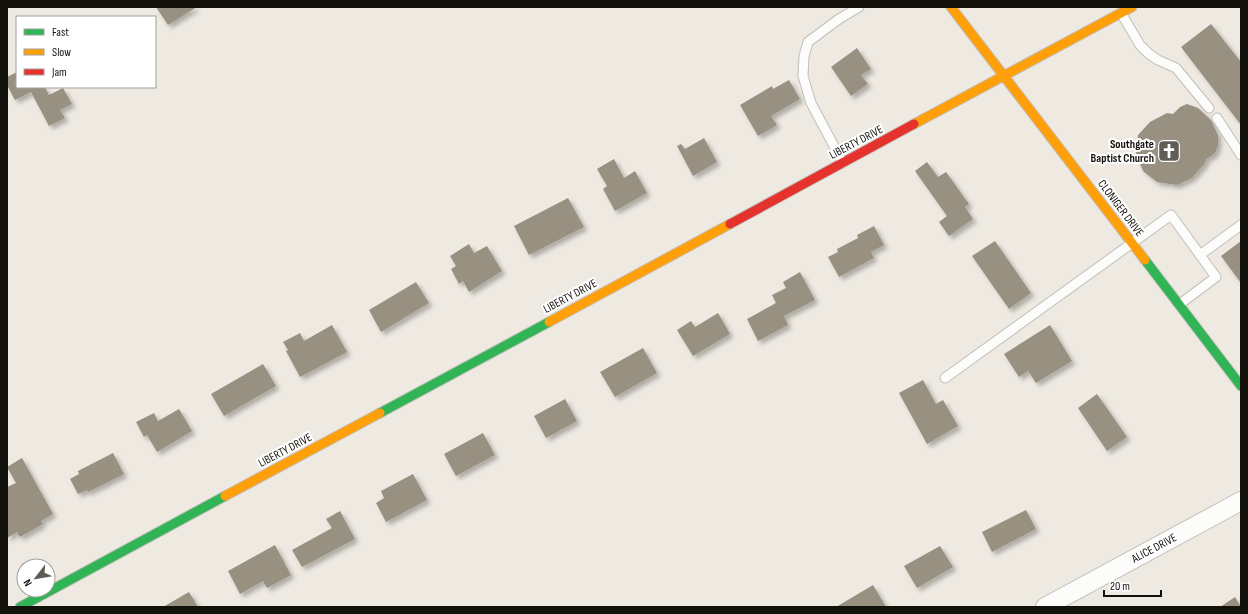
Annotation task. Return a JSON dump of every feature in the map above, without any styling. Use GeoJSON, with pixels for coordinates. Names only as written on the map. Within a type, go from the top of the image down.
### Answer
{"type":"FeatureCollection","features":[{"type":"Feature","properties":{"kind":"street","name":"CLONIGER DRIVE"},"geometry":{"type":"LineString","coordinates":[[952,7],[1132,243],[1234,371],[1241,386]]}},
{"type":"Feature","properties":{"kind":"street","name":"LIBERTY DRIVE"},"geometry":{"type":"LineString","coordinates":[[20,607],[1132,7]]}},
{"type":"Feature","properties":{"kind":"street","name":"ALICE DRIVE"},"geometry":{"type":"LineString","coordinates":[[1045,607],[1241,501]]}},
{"type":"Feature","properties":{"kind":"lane"},"geometry":{"type":"LineString","coordinates":[[843,162],[811,103],[804,76],[804,56],[808,42],[839,19],[859,7]]}},
{"type":"Feature","properties":{"kind":"lane"},"geometry":{"type":"LineString","coordinates":[[1121,13],[1140,45],[1158,60],[1176,68],[1209,108]]}},
{"type":"Feature","properties":{"kind":"lane"},"geometry":{"type":"LineString","coordinates":[[1216,118],[1241,155]]}},
{"type":"Feature","properties":{"kind":"lane"},"geometry":{"type":"LineString","coordinates":[[945,378],[1171,215],[1216,277],[1180,304]]}},
{"type":"Feature","properties":{"kind":"lane"},"geometry":{"type":"LineString","coordinates":[[1200,254],[1241,225]]}},
{"type":"Feature","properties":{"kind":"building"},"geometry":{"type":"Polygon","coordinates":[[[156,7],[197,7],[168,25],[156,7]]]}},
{"type":"Feature","properties":{"kind":"building"},"geometry":{"type":"Polygon","coordinates":[[[1211,24],[1241,62],[1241,125],[1181,47],[1211,24]]]}},
{"type":"Feature","properties":{"kind":"building"},"geometry":{"type":"Polygon","coordinates":[[[857,48],[871,69],[861,75],[868,84],[851,96],[831,67],[857,48]]]}},
{"type":"Feature","properties":{"kind":"building"},"geometry":{"type":"Polygon","coordinates":[[[16,72],[16,88],[46,88],[49,95],[63,88],[72,104],[60,110],[65,118],[49,126],[31,92],[15,100],[7,85],[7,77],[16,72]]]}},
{"type":"Feature","properties":{"kind":"building"},"geometry":{"type":"Polygon","coordinates":[[[789,80],[800,99],[771,116],[777,125],[758,136],[740,105],[772,86],[773,89],[789,80]]]}},
{"type":"Feature","properties":{"kind":"building"},"geometry":{"type":"Polygon","coordinates":[[[1187,104],[1198,108],[1211,120],[1218,135],[1218,146],[1215,153],[1206,159],[1205,163],[1192,178],[1177,185],[1157,182],[1143,171],[1136,154],[1138,135],[1150,122],[1167,113],[1173,114],[1180,107],[1187,104]]]}},
{"type":"Feature","properties":{"kind":"building"},"geometry":{"type":"Polygon","coordinates":[[[704,138],[717,162],[693,176],[677,146],[681,144],[685,149],[704,138]]]}},
{"type":"Feature","properties":{"kind":"building"},"geometry":{"type":"Polygon","coordinates":[[[614,159],[624,178],[635,171],[647,193],[615,211],[603,189],[607,186],[597,169],[614,159]]]}},
{"type":"Feature","properties":{"kind":"building"},"geometry":{"type":"Polygon","coordinates":[[[927,162],[938,177],[946,172],[969,204],[965,207],[973,219],[949,236],[939,222],[947,216],[915,171],[927,162]]]}},
{"type":"Feature","properties":{"kind":"building"},"geometry":{"type":"Polygon","coordinates":[[[568,198],[584,227],[529,255],[514,226],[568,198]]]}},
{"type":"Feature","properties":{"kind":"building"},"geometry":{"type":"Polygon","coordinates":[[[874,226],[884,245],[871,252],[874,258],[839,277],[828,257],[838,252],[837,249],[858,238],[857,235],[874,226]]]}},
{"type":"Feature","properties":{"kind":"building"},"geometry":{"type":"Polygon","coordinates":[[[995,241],[1031,293],[1009,309],[972,256],[995,241]]]}},
{"type":"Feature","properties":{"kind":"building"},"geometry":{"type":"Polygon","coordinates":[[[1241,241],[1241,283],[1221,256],[1241,241]]]}},
{"type":"Feature","properties":{"kind":"building"},"geometry":{"type":"Polygon","coordinates":[[[469,244],[474,253],[487,246],[502,271],[469,292],[463,281],[459,284],[451,269],[456,266],[450,256],[469,244]]]}},
{"type":"Feature","properties":{"kind":"building"},"geometry":{"type":"Polygon","coordinates":[[[800,272],[815,300],[784,316],[788,325],[758,341],[747,319],[776,303],[772,295],[786,288],[783,282],[800,272]]]}},
{"type":"Feature","properties":{"kind":"building"},"geometry":{"type":"Polygon","coordinates":[[[416,282],[429,303],[381,332],[369,310],[416,282]]]}},
{"type":"Feature","properties":{"kind":"building"},"geometry":{"type":"Polygon","coordinates":[[[718,313],[730,334],[693,356],[677,330],[691,321],[695,327],[718,313]]]}},
{"type":"Feature","properties":{"kind":"building"},"geometry":{"type":"Polygon","coordinates":[[[332,325],[347,352],[300,377],[286,351],[288,350],[283,342],[300,333],[304,341],[332,325]]]}},
{"type":"Feature","properties":{"kind":"building"},"geometry":{"type":"Polygon","coordinates":[[[1050,325],[1072,361],[1036,383],[1028,371],[1019,377],[1004,354],[1050,325]]]}},
{"type":"Feature","properties":{"kind":"building"},"geometry":{"type":"Polygon","coordinates":[[[643,348],[657,373],[615,397],[600,372],[643,348]]]}},
{"type":"Feature","properties":{"kind":"building"},"geometry":{"type":"Polygon","coordinates":[[[263,364],[276,386],[224,416],[211,394],[263,364]]]}},
{"type":"Feature","properties":{"kind":"building"},"geometry":{"type":"Polygon","coordinates":[[[923,380],[936,404],[943,400],[958,426],[927,444],[899,393],[923,380]]]}},
{"type":"Feature","properties":{"kind":"building"},"geometry":{"type":"Polygon","coordinates":[[[1097,394],[1127,437],[1107,451],[1078,408],[1097,394]]]}},
{"type":"Feature","properties":{"kind":"building"},"geometry":{"type":"Polygon","coordinates":[[[565,399],[577,421],[546,438],[534,416],[565,399]]]}},
{"type":"Feature","properties":{"kind":"building"},"geometry":{"type":"Polygon","coordinates":[[[179,409],[192,431],[157,452],[147,435],[144,437],[136,422],[154,413],[158,421],[179,409]]]}},
{"type":"Feature","properties":{"kind":"building"},"geometry":{"type":"Polygon","coordinates":[[[483,433],[495,455],[456,476],[444,454],[483,433]]]}},
{"type":"Feature","properties":{"kind":"building"},"geometry":{"type":"Polygon","coordinates":[[[113,453],[124,474],[88,492],[87,490],[78,494],[70,479],[79,474],[78,471],[113,453]]]}},
{"type":"Feature","properties":{"kind":"building"},"geometry":{"type":"Polygon","coordinates":[[[22,458],[53,514],[41,521],[43,524],[20,537],[17,532],[7,538],[7,487],[16,483],[7,467],[22,458]]]}},
{"type":"Feature","properties":{"kind":"building"},"geometry":{"type":"Polygon","coordinates":[[[413,474],[427,500],[386,522],[376,503],[384,498],[381,491],[413,474]]]}},
{"type":"Feature","properties":{"kind":"building"},"geometry":{"type":"Polygon","coordinates":[[[1026,510],[1036,529],[992,552],[982,532],[1026,510]]]}},
{"type":"Feature","properties":{"kind":"building"},"geometry":{"type":"Polygon","coordinates":[[[340,511],[355,539],[302,567],[292,550],[332,528],[326,519],[340,511]]]}},
{"type":"Feature","properties":{"kind":"building"},"geometry":{"type":"Polygon","coordinates":[[[275,545],[291,575],[267,588],[263,581],[240,594],[228,571],[275,545]]]}},
{"type":"Feature","properties":{"kind":"building"},"geometry":{"type":"Polygon","coordinates":[[[940,546],[953,567],[917,588],[904,566],[940,546]]]}},
{"type":"Feature","properties":{"kind":"building"},"geometry":{"type":"Polygon","coordinates":[[[873,585],[886,607],[836,607],[873,585]]]}},
{"type":"Feature","properties":{"kind":"building"},"geometry":{"type":"Polygon","coordinates":[[[189,592],[198,607],[163,607],[189,592]]]}},
{"type":"Feature","properties":{"kind":"building"},"geometry":{"type":"Polygon","coordinates":[[[1235,597],[1241,607],[1220,607],[1235,597]]]}},
{"type":"Feature","properties":{"kind":"traffic: fast"},"geometry":{"type":"LineString","coordinates":[[1145,260],[1241,386]]}},
{"type":"Feature","properties":{"kind":"traffic: fast"},"geometry":{"type":"LineString","coordinates":[[380,413],[549,322]]}},
{"type":"Feature","properties":{"kind":"traffic: fast"},"geometry":{"type":"LineString","coordinates":[[20,607],[225,496]]}},
{"type":"Feature","properties":{"kind":"traffic: slow"},"geometry":{"type":"LineString","coordinates":[[951,7],[1145,260]]}},
{"type":"Feature","properties":{"kind":"traffic: slow"},"geometry":{"type":"LineString","coordinates":[[914,124],[1132,7]]}},
{"type":"Feature","properties":{"kind":"traffic: slow"},"geometry":{"type":"LineString","coordinates":[[549,322],[730,224]]}},
{"type":"Feature","properties":{"kind":"traffic: slow"},"geometry":{"type":"LineString","coordinates":[[225,496],[380,413]]}},
{"type":"Feature","properties":{"kind":"traffic: jam"},"geometry":{"type":"LineString","coordinates":[[730,224],[914,124]]}},
{"type":"Feature","properties":{"kind":"place","name":"Southgate Baptist Church"},"geometry":{"type":"Point","coordinates":[1169,151]}}]}
